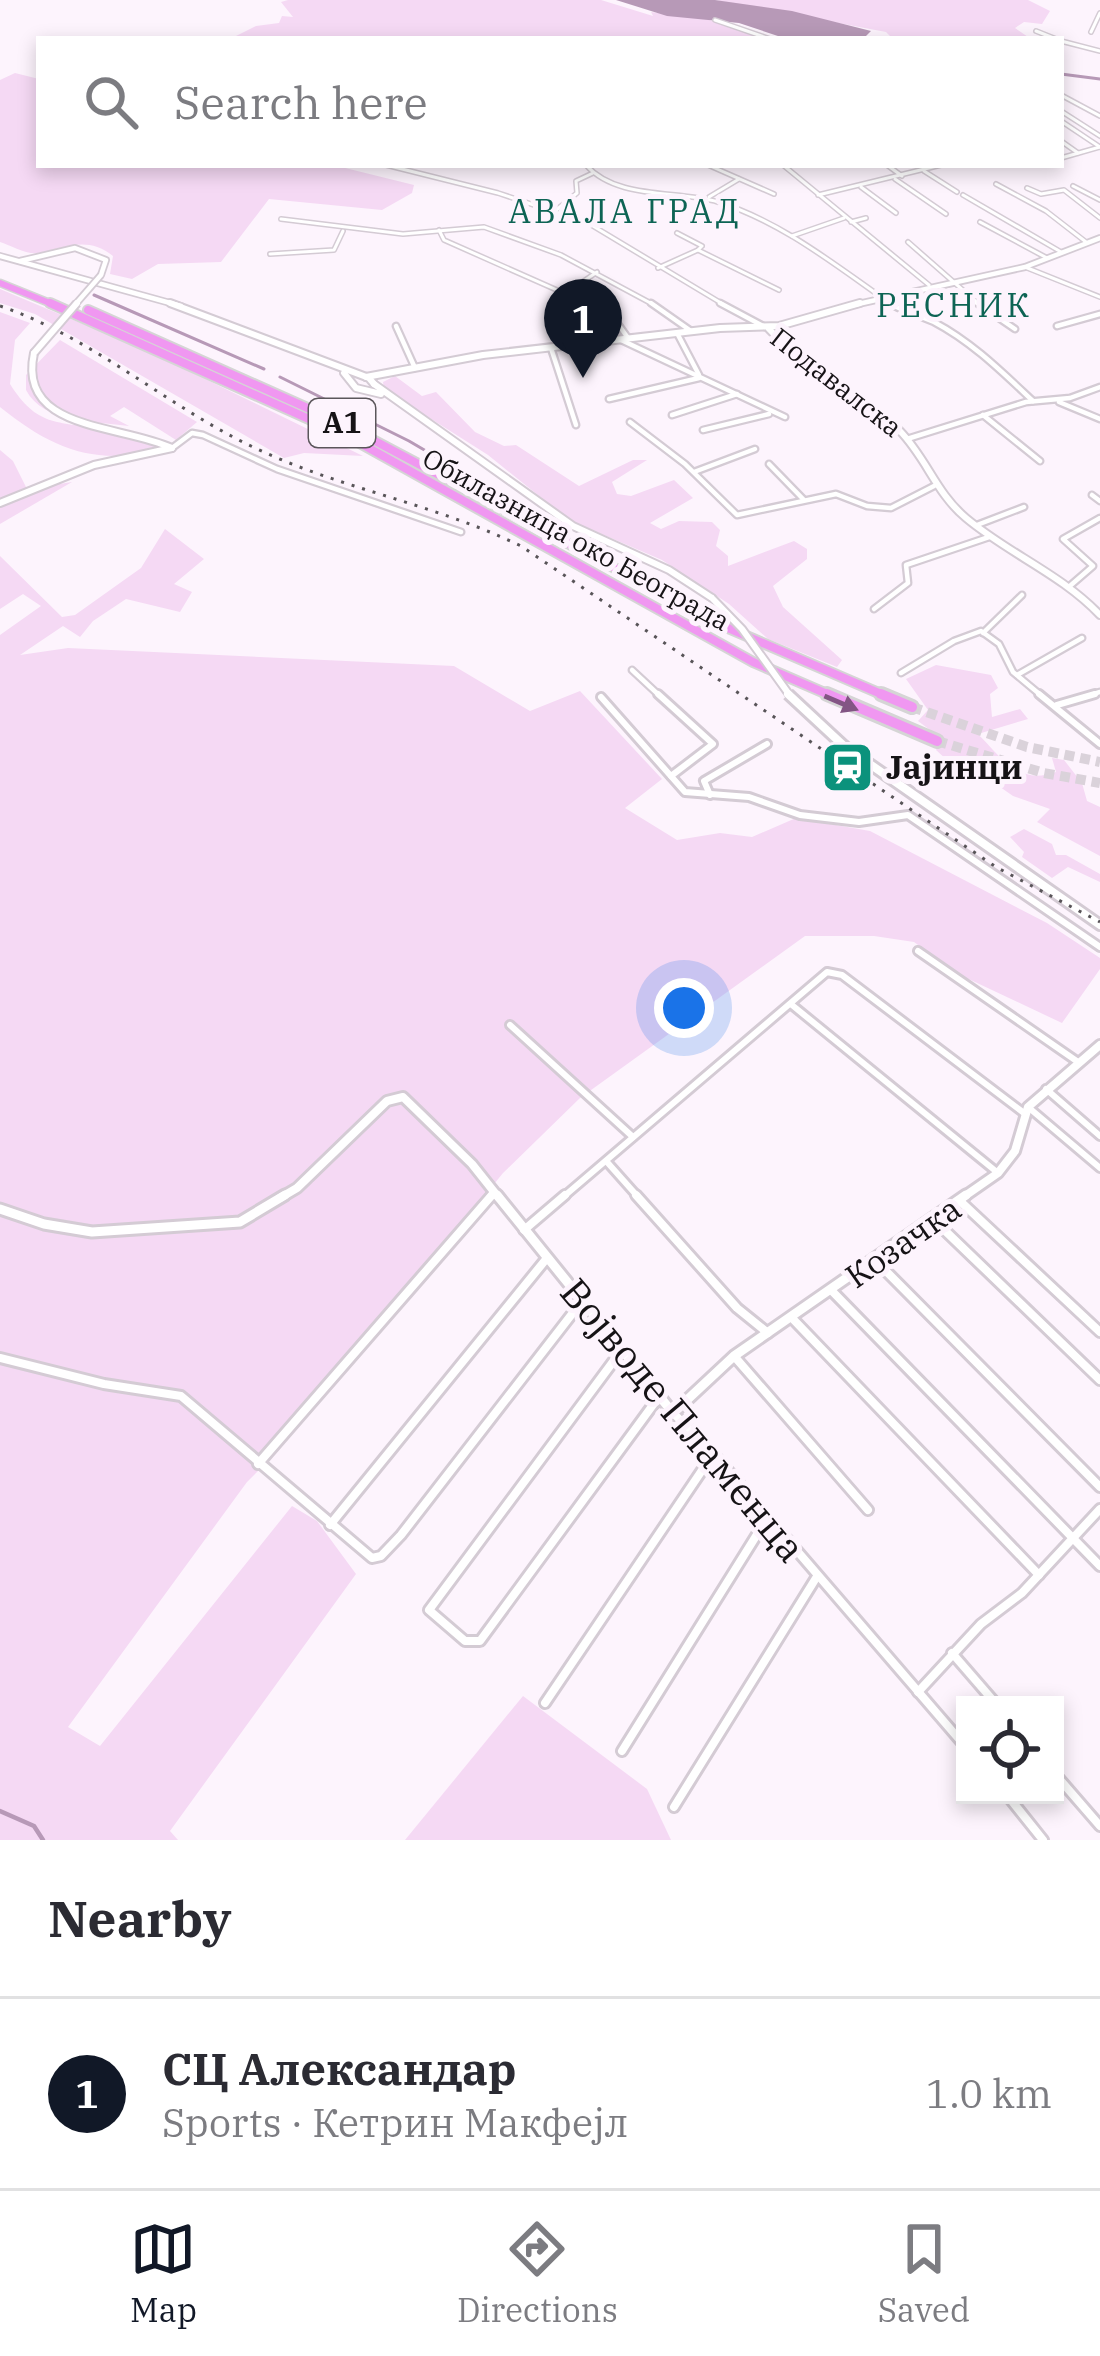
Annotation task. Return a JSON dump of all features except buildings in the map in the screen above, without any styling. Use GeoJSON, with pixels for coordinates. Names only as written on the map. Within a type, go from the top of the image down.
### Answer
{"type":"FeatureCollection","features":[{"type":"Feature","properties":{"kind":"highway","name":"Обилазница око Београда"},"geometry":{"type":"LineString","coordinates":[[0,279],[242,375],[694,611],[820,671],[912,706]]}},
{"type":"Feature","properties":{"kind":"highway","name":"Обилазница око Београда"},"geometry":{"type":"LineString","coordinates":[[0,279],[332,429],[753,662],[937,741]]}},
{"type":"Feature","properties":{"kind":"street"},"geometry":{"type":"LineString","coordinates":[[1090,32],[1100,13]]}},
{"type":"Feature","properties":{"kind":"street"},"geometry":{"type":"LineString","coordinates":[[715,20],[761,36]]}},
{"type":"Feature","properties":{"kind":"street"},"geometry":{"type":"LineString","coordinates":[[1036,31],[1049,36]]}},
{"type":"Feature","properties":{"kind":"street"},"geometry":{"type":"LineString","coordinates":[[1064,41],[1100,51]]}},
{"type":"Feature","properties":{"kind":"street"},"geometry":{"type":"LineString","coordinates":[[1064,97],[1100,116]]}},
{"type":"Feature","properties":{"kind":"street"},"geometry":{"type":"LineString","coordinates":[[1064,113],[1100,136]]}},
{"type":"Feature","properties":{"kind":"street"},"geometry":{"type":"LineString","coordinates":[[1064,123],[1100,147]]}},
{"type":"Feature","properties":{"kind":"street"},"geometry":{"type":"LineString","coordinates":[[1064,143],[1079,154]]}},
{"type":"Feature","properties":{"kind":"street"},"geometry":{"type":"LineString","coordinates":[[1064,157],[1100,147]]}},
{"type":"Feature","properties":{"kind":"street","name":"Подавалска"},"geometry":{"type":"LineString","coordinates":[[397,168],[555,211],[612,236],[657,268],[768,328],[798,360],[907,439],[929,469],[934,486],[975,526],[1071,585],[1100,615]]}},
{"type":"Feature","properties":{"kind":"street"},"geometry":{"type":"LineString","coordinates":[[588,168],[633,189],[706,198],[792,236],[908,315],[930,320],[989,358],[1033,400]]}},
{"type":"Feature","properties":{"kind":"street"},"geometry":{"type":"LineString","coordinates":[[715,168],[774,194]]}},
{"type":"Feature","properties":{"kind":"street"},"geometry":{"type":"LineString","coordinates":[[786,168],[929,285]]}},
{"type":"Feature","properties":{"kind":"street"},"geometry":{"type":"LineString","coordinates":[[891,168],[902,176]]}},
{"type":"Feature","properties":{"kind":"street"},"geometry":{"type":"LineString","coordinates":[[818,195],[930,168]]}},
{"type":"Feature","properties":{"kind":"street"},"geometry":{"type":"LineString","coordinates":[[923,170],[1061,252]]}},
{"type":"Feature","properties":{"kind":"street"},"geometry":{"type":"LineString","coordinates":[[555,211],[577,193],[576,182],[592,173]]}},
{"type":"Feature","properties":{"kind":"street"},"geometry":{"type":"LineString","coordinates":[[892,178],[946,214]]}},
{"type":"Feature","properties":{"kind":"street"},"geometry":{"type":"LineString","coordinates":[[706,198],[740,179]]}},
{"type":"Feature","properties":{"kind":"street"},"geometry":{"type":"LineString","coordinates":[[995,184],[1046,211],[1086,242]]}},
{"type":"Feature","properties":{"kind":"street"},"geometry":{"type":"LineString","coordinates":[[859,186],[896,213]]}},
{"type":"Feature","properties":{"kind":"street"},"geometry":{"type":"LineString","coordinates":[[1073,186],[1100,200]]}},
{"type":"Feature","properties":{"kind":"street"},"geometry":{"type":"LineString","coordinates":[[1027,188],[1040,194],[1064,190],[1100,218]]}},
{"type":"Feature","properties":{"kind":"street"},"geometry":{"type":"LineString","coordinates":[[792,236],[844,218]]}},
{"type":"Feature","properties":{"kind":"street"},"geometry":{"type":"LineString","coordinates":[[851,223],[866,218]]}},
{"type":"Feature","properties":{"kind":"street"},"geometry":{"type":"LineString","coordinates":[[281,219],[412,233],[487,227],[597,272],[691,331]]}},
{"type":"Feature","properties":{"kind":"street"},"geometry":{"type":"LineString","coordinates":[[980,222],[1047,258]]}},
{"type":"Feature","properties":{"kind":"street"},"geometry":{"type":"LineString","coordinates":[[270,254],[336,250],[344,229]]}},
{"type":"Feature","properties":{"kind":"street"},"geometry":{"type":"LineString","coordinates":[[439,229],[445,240],[568,292],[622,325],[623,339]]}},
{"type":"Feature","properties":{"kind":"street"},"geometry":{"type":"LineString","coordinates":[[407,244],[412,233]]}},
{"type":"Feature","properties":{"kind":"street"},"geometry":{"type":"LineString","coordinates":[[657,268],[703,247],[677,233]]}},
{"type":"Feature","properties":{"kind":"street"},"geometry":{"type":"LineString","coordinates":[[0,256],[226,320],[344,373],[365,377],[550,347],[691,331],[768,328],[929,285],[1025,267],[1100,238]]}},
{"type":"Feature","properties":{"kind":"street"},"geometry":{"type":"LineString","coordinates":[[908,242],[935,263],[948,282],[1015,329]]}},
{"type":"Feature","properties":{"kind":"street"},"geometry":{"type":"LineString","coordinates":[[13,261],[68,248],[94,250],[106,260],[101,275],[22,369]]}},
{"type":"Feature","properties":{"kind":"street"},"geometry":{"type":"LineString","coordinates":[[698,250],[779,290]]}},
{"type":"Feature","properties":{"kind":"street"},"geometry":{"type":"LineString","coordinates":[[31,267],[46,256]]}},
{"type":"Feature","properties":{"kind":"street"},"geometry":{"type":"LineString","coordinates":[[46,256],[46,266],[57,273]]}},
{"type":"Feature","properties":{"kind":"street"},"geometry":{"type":"LineString","coordinates":[[1025,267],[1100,296]]}},
{"type":"Feature","properties":{"kind":"street"},"geometry":{"type":"LineString","coordinates":[[568,292],[597,272]]}},
{"type":"Feature","properties":{"kind":"street"},"geometry":{"type":"LineString","coordinates":[[1057,326],[1100,314]]}},
{"type":"Feature","properties":{"kind":"street"},"geometry":{"type":"LineString","coordinates":[[396,326],[415,368]]}},
{"type":"Feature","properties":{"kind":"street"},"geometry":{"type":"LineString","coordinates":[[677,333],[701,377]]}},
{"type":"Feature","properties":{"kind":"street"},"geometry":{"type":"LineString","coordinates":[[623,339],[740,394],[769,414],[784,417]]}},
{"type":"Feature","properties":{"kind":"street"},"geometry":{"type":"LineString","coordinates":[[550,347],[576,425]]}},
{"type":"Feature","properties":{"kind":"street"},"geometry":{"type":"LineString","coordinates":[[344,373],[364,389],[393,398]]}},
{"type":"Feature","properties":{"kind":"street"},"geometry":{"type":"LineString","coordinates":[[364,389],[388,374]]}},
{"type":"Feature","properties":{"kind":"street"},"geometry":{"type":"LineString","coordinates":[[353,383],[365,377]]}},
{"type":"Feature","properties":{"kind":"street"},"geometry":{"type":"LineString","coordinates":[[365,377],[572,526],[670,570],[712,598],[742,629],[790,696],[844,746],[1100,925]]}},
{"type":"Feature","properties":{"kind":"street"},"geometry":{"type":"LineString","coordinates":[[609,399],[701,377]]}},
{"type":"Feature","properties":{"kind":"street"},"geometry":{"type":"LineString","coordinates":[[907,439],[1033,400],[1100,387]]}},
{"type":"Feature","properties":{"kind":"street"},"geometry":{"type":"LineString","coordinates":[[672,415],[740,394]]}},
{"type":"Feature","properties":{"kind":"street"},"geometry":{"type":"LineString","coordinates":[[1053,399],[1098,417]]}},
{"type":"Feature","properties":{"kind":"street"},"geometry":{"type":"LineString","coordinates":[[40,412],[70,422],[142,433],[172,448]]}},
{"type":"Feature","properties":{"kind":"street"},"geometry":{"type":"LineString","coordinates":[[703,430],[769,414]]}},
{"type":"Feature","properties":{"kind":"street"},"geometry":{"type":"LineString","coordinates":[[983,415],[1040,461]]}},
{"type":"Feature","properties":{"kind":"street"},"geometry":{"type":"LineString","coordinates":[[630,422],[694,472],[737,515],[840,494],[886,509],[903,505],[934,486]]}},
{"type":"Feature","properties":{"kind":"street"},"geometry":{"type":"LineString","coordinates":[[0,503],[94,465],[172,448],[198,433],[269,466],[461,532]]}},
{"type":"Feature","properties":{"kind":"street"},"geometry":{"type":"LineString","coordinates":[[694,472],[755,449]]}},
{"type":"Feature","properties":{"kind":"street"},"geometry":{"type":"LineString","coordinates":[[769,464],[804,500]]}},
{"type":"Feature","properties":{"kind":"street"},"geometry":{"type":"LineString","coordinates":[[1093,496],[1100,501]]}},
{"type":"Feature","properties":{"kind":"street"},"geometry":{"type":"LineString","coordinates":[[975,526],[1024,507]]}},
{"type":"Feature","properties":{"kind":"street"},"geometry":{"type":"LineString","coordinates":[[1071,585],[1093,566],[1064,539],[1100,518]]}},
{"type":"Feature","properties":{"kind":"street"},"geometry":{"type":"LineString","coordinates":[[874,609],[908,583],[906,566],[989,537]]}},
{"type":"Feature","properties":{"kind":"street"},"geometry":{"type":"LineString","coordinates":[[983,633],[1022,595]]}},
{"type":"Feature","properties":{"kind":"street"},"geometry":{"type":"LineString","coordinates":[[901,673],[974,631],[983,633],[999,644],[1017,675],[1100,744]]}},
{"type":"Feature","properties":{"kind":"street"},"geometry":{"type":"LineString","coordinates":[[1017,675],[1082,638]]}},
{"type":"Feature","properties":{"kind":"street"},"geometry":{"type":"LineString","coordinates":[[632,670],[713,744],[671,776]]}},
{"type":"Feature","properties":{"kind":"street"},"geometry":{"type":"LineString","coordinates":[[1057,705],[1100,692]]}},
{"type":"Feature","properties":{"kind":"street"},"geometry":{"type":"LineString","coordinates":[[601,697],[686,792],[749,797],[800,815],[859,823],[908,815],[1100,947]]}},
{"type":"Feature","properties":{"kind":"street"},"geometry":{"type":"LineString","coordinates":[[710,795],[704,781],[767,744]]}},
{"type":"Feature","properties":{"kind":"street"},"geometry":{"type":"LineString","coordinates":[[918,951],[1081,1064]]}},
{"type":"Feature","properties":{"kind":"street"},"geometry":{"type":"LineString","coordinates":[[524,1230],[832,971],[1100,1168]]}},
{"type":"Feature","properties":{"kind":"street"},"geometry":{"type":"LineString","coordinates":[[792,1005],[998,1174]]}},
{"type":"Feature","properties":{"kind":"street"},"geometry":{"type":"LineString","coordinates":[[510,1025],[633,1137]]}},
{"type":"Feature","properties":{"kind":"street","name":"Козачка"},"geometry":{"type":"LineString","coordinates":[[673,1413],[734,1356],[998,1174],[1016,1150],[1026,1110],[1100,1046]]}},
{"type":"Feature","properties":{"kind":"street"},"geometry":{"type":"LineString","coordinates":[[1046,1089],[1100,1136]]}},
{"type":"Feature","properties":{"kind":"street","name":"Војводе Пламенца"},"geometry":{"type":"LineString","coordinates":[[0,1209],[44,1224],[92,1232],[241,1222],[297,1188],[387,1101],[400,1096],[438,1126],[658,1398],[713,1454],[956,1736]]}},
{"type":"Feature","properties":{"kind":"street"},"geometry":{"type":"LineString","coordinates":[[607,1162],[737,1308],[769,1333]]}},
{"type":"Feature","properties":{"kind":"street"},"geometry":{"type":"LineString","coordinates":[[258,1464],[477,1207],[494,1193]]}},
{"type":"Feature","properties":{"kind":"street"},"geometry":{"type":"LineString","coordinates":[[962,1202],[1100,1332]]}},
{"type":"Feature","properties":{"kind":"street"},"geometry":{"type":"LineString","coordinates":[[935,1221],[1100,1380]]}},
{"type":"Feature","properties":{"kind":"street"},"geometry":{"type":"LineString","coordinates":[[330,1525],[547,1258]]}},
{"type":"Feature","properties":{"kind":"street"},"geometry":{"type":"LineString","coordinates":[[876,1261],[1100,1487]]}},
{"type":"Feature","properties":{"kind":"street"},"geometry":{"type":"LineString","coordinates":[[832,1291],[1100,1565]]}},
{"type":"Feature","properties":{"kind":"street"},"geometry":{"type":"LineString","coordinates":[[0,1358],[104,1384],[172,1393],[367,1556],[376,1557],[400,1535],[582,1301]]}},
{"type":"Feature","properties":{"kind":"street"},"geometry":{"type":"LineString","coordinates":[[792,1318],[1039,1575]]}},
{"type":"Feature","properties":{"kind":"street"},"geometry":{"type":"LineString","coordinates":[[622,1350],[429,1610],[473,1643],[485,1634],[658,1398]]}},
{"type":"Feature","properties":{"kind":"street"},"geometry":{"type":"LineString","coordinates":[[734,1356],[868,1510]]}},
{"type":"Feature","properties":{"kind":"street"},"geometry":{"type":"LineString","coordinates":[[545,1703],[713,1454]]}},
{"type":"Feature","properties":{"kind":"street"},"geometry":{"type":"LineString","coordinates":[[918,1692],[952,1652],[1039,1575],[1100,1509]]}},
{"type":"Feature","properties":{"kind":"street"},"geometry":{"type":"LineString","coordinates":[[622,1751],[767,1519]]}},
{"type":"Feature","properties":{"kind":"street"},"geometry":{"type":"LineString","coordinates":[[674,1807],[816,1578]]}},
{"type":"Feature","properties":{"kind":"street"},"geometry":{"type":"LineString","coordinates":[[952,1652],[989,1696]]}},
{"type":"Feature","properties":{"kind":"street"},"geometry":{"type":"LineString","coordinates":[[1064,1784],[1100,1826]]}},
{"type":"Feature","properties":{"kind":"street"},"geometry":{"type":"LineString","coordinates":[[1014,1804],[1043,1840]]}},
{"type":"Feature","properties":{"kind":"shaded area"},"geometry":{"type":"Polygon","coordinates":[[[601,0],[653,16],[651,12],[706,19],[760,36],[236,36],[256,26],[279,23],[282,16],[293,17],[281,2],[601,0]]]}},
{"type":"Feature","properties":{"kind":"shaded area"},"geometry":{"type":"Polygon","coordinates":[[[616,0],[715,0],[792,11],[871,31],[866,36],[778,36],[739,23],[667,16],[616,0]]]}},
{"type":"Feature","properties":{"kind":"shaded area"},"geometry":{"type":"Polygon","coordinates":[[[715,0],[1028,0],[1050,11],[1042,24],[1024,22],[1015,28],[1027,36],[890,36],[715,0]]]}},
{"type":"Feature","properties":{"kind":"shaded area"},"geometry":{"type":"Polygon","coordinates":[[[15,73],[36,78],[36,168],[345,168],[414,185],[412,193],[382,210],[269,199],[221,262],[158,264],[132,279],[110,274],[113,256],[94,246],[24,251],[0,242],[0,80],[15,73]]]}},
{"type":"Feature","properties":{"kind":"shaded area"},"geometry":{"type":"Polygon","coordinates":[[[0,289],[154,354],[363,456],[304,453],[284,458],[35,314],[0,303],[0,289]]]}},
{"type":"Feature","properties":{"kind":"shaded area"},"geometry":{"type":"Polygon","coordinates":[[[0,312],[30,323],[15,340],[10,384],[29,408],[49,420],[168,448],[120,456],[78,451],[39,435],[0,407],[0,312]]]}},
{"type":"Feature","properties":{"kind":"shaded area"},"geometry":{"type":"Polygon","coordinates":[[[60,340],[197,422],[176,440],[124,407],[110,416],[129,426],[72,419],[45,409],[26,390],[26,375],[60,340]]]}},
{"type":"Feature","properties":{"kind":"shaded area"},"geometry":{"type":"Polygon","coordinates":[[[395,376],[422,396],[436,392],[475,432],[504,446],[516,445],[579,486],[633,460],[647,460],[612,482],[617,494],[631,496],[674,480],[693,498],[650,523],[661,529],[679,521],[712,522],[720,530],[716,546],[728,556],[728,566],[794,541],[807,549],[807,559],[773,586],[783,607],[842,660],[837,667],[768,639],[729,604],[662,560],[569,520],[488,455],[384,389],[383,382],[395,376]]]}},
{"type":"Feature","properties":{"kind":"shaded area"},"geometry":{"type":"Polygon","coordinates":[[[0,450],[13,461],[27,489],[72,482],[0,524],[0,450]]]}},
{"type":"Feature","properties":{"kind":"shaded area"},"geometry":{"type":"Polygon","coordinates":[[[165,529],[204,559],[174,584],[192,592],[180,612],[126,599],[93,621],[80,637],[63,626],[20,655],[68,648],[454,666],[530,711],[580,691],[662,779],[625,808],[677,840],[720,833],[752,837],[796,818],[870,831],[1047,923],[1100,958],[1100,969],[1062,1023],[958,974],[914,942],[874,936],[805,936],[580,1098],[503,1173],[279,1450],[247,1482],[68,1727],[100,1746],[292,1506],[317,1521],[356,1574],[170,1831],[178,1840],[0,1840],[0,635],[41,606],[23,594],[0,609],[0,556],[62,617],[75,615],[141,568],[165,529]]]}},
{"type":"Feature","properties":{"kind":"shaded area"},"geometry":{"type":"Polygon","coordinates":[[[936,665],[991,675],[998,688],[990,694],[992,717],[1020,709],[1028,719],[978,734],[1011,767],[1043,775],[1056,772],[1052,758],[1064,760],[1082,783],[1087,801],[1100,807],[1100,856],[1037,822],[1050,809],[1013,796],[980,773],[959,771],[936,750],[942,739],[918,721],[928,710],[906,679],[936,665]]]}},
{"type":"Feature","properties":{"kind":"shaded area"},"geometry":{"type":"Polygon","coordinates":[[[1024,829],[1052,844],[1056,855],[1066,855],[1100,874],[1100,882],[1068,867],[1052,878],[1022,857],[1024,852],[1010,837],[1024,829]]]}},
{"type":"Feature","properties":{"kind":"shaded area"},"geometry":{"type":"Polygon","coordinates":[[[523,1696],[647,1789],[671,1840],[405,1840],[523,1696]]]}},
{"type":"Feature","properties":{"kind":"waterway"},"geometry":{"type":"LineString","coordinates":[[1064,74],[1100,79]]}},
{"type":"Feature","properties":{"kind":"waterway"},"geometry":{"type":"LineString","coordinates":[[94,295],[264,369]]}},
{"type":"Feature","properties":{"kind":"waterway"},"geometry":{"type":"LineString","coordinates":[[280,377],[409,441],[513,502]]}},
{"type":"Feature","properties":{"kind":"waterway"},"geometry":{"type":"LineString","coordinates":[[0,1811],[34,1826],[43,1840]]}},
{"type":"Feature","properties":{"kind":"tunnel"},"geometry":{"type":"LineString","coordinates":[[912,707],[1027,747],[1100,762]]}},
{"type":"Feature","properties":{"kind":"tunnel"},"geometry":{"type":"LineString","coordinates":[[937,741],[1044,773],[1100,783]]}},
{"type":"Feature","properties":{"kind":"railway"},"geometry":{"type":"LineString","coordinates":[[0,306],[67,336],[255,448],[521,546],[996,867],[1100,922]]}},
{"type":"Feature","properties":{"kind":"place","name":"СЦ Александар"},"geometry":{"type":"Point","coordinates":[583,378]}},
{"type":"Feature","properties":{"kind":"place","name":"Јајинци"},"geometry":{"type":"Point","coordinates":[847,767]}},
{"type":"Feature","properties":{"kind":"district","name":"АВАЛА ГРАД"},"geometry":{"type":"Point","coordinates":[625,211]}},
{"type":"Feature","properties":{"kind":"district","name":"РЕСНИК"},"geometry":{"type":"Point","coordinates":[954,305]}}]}
